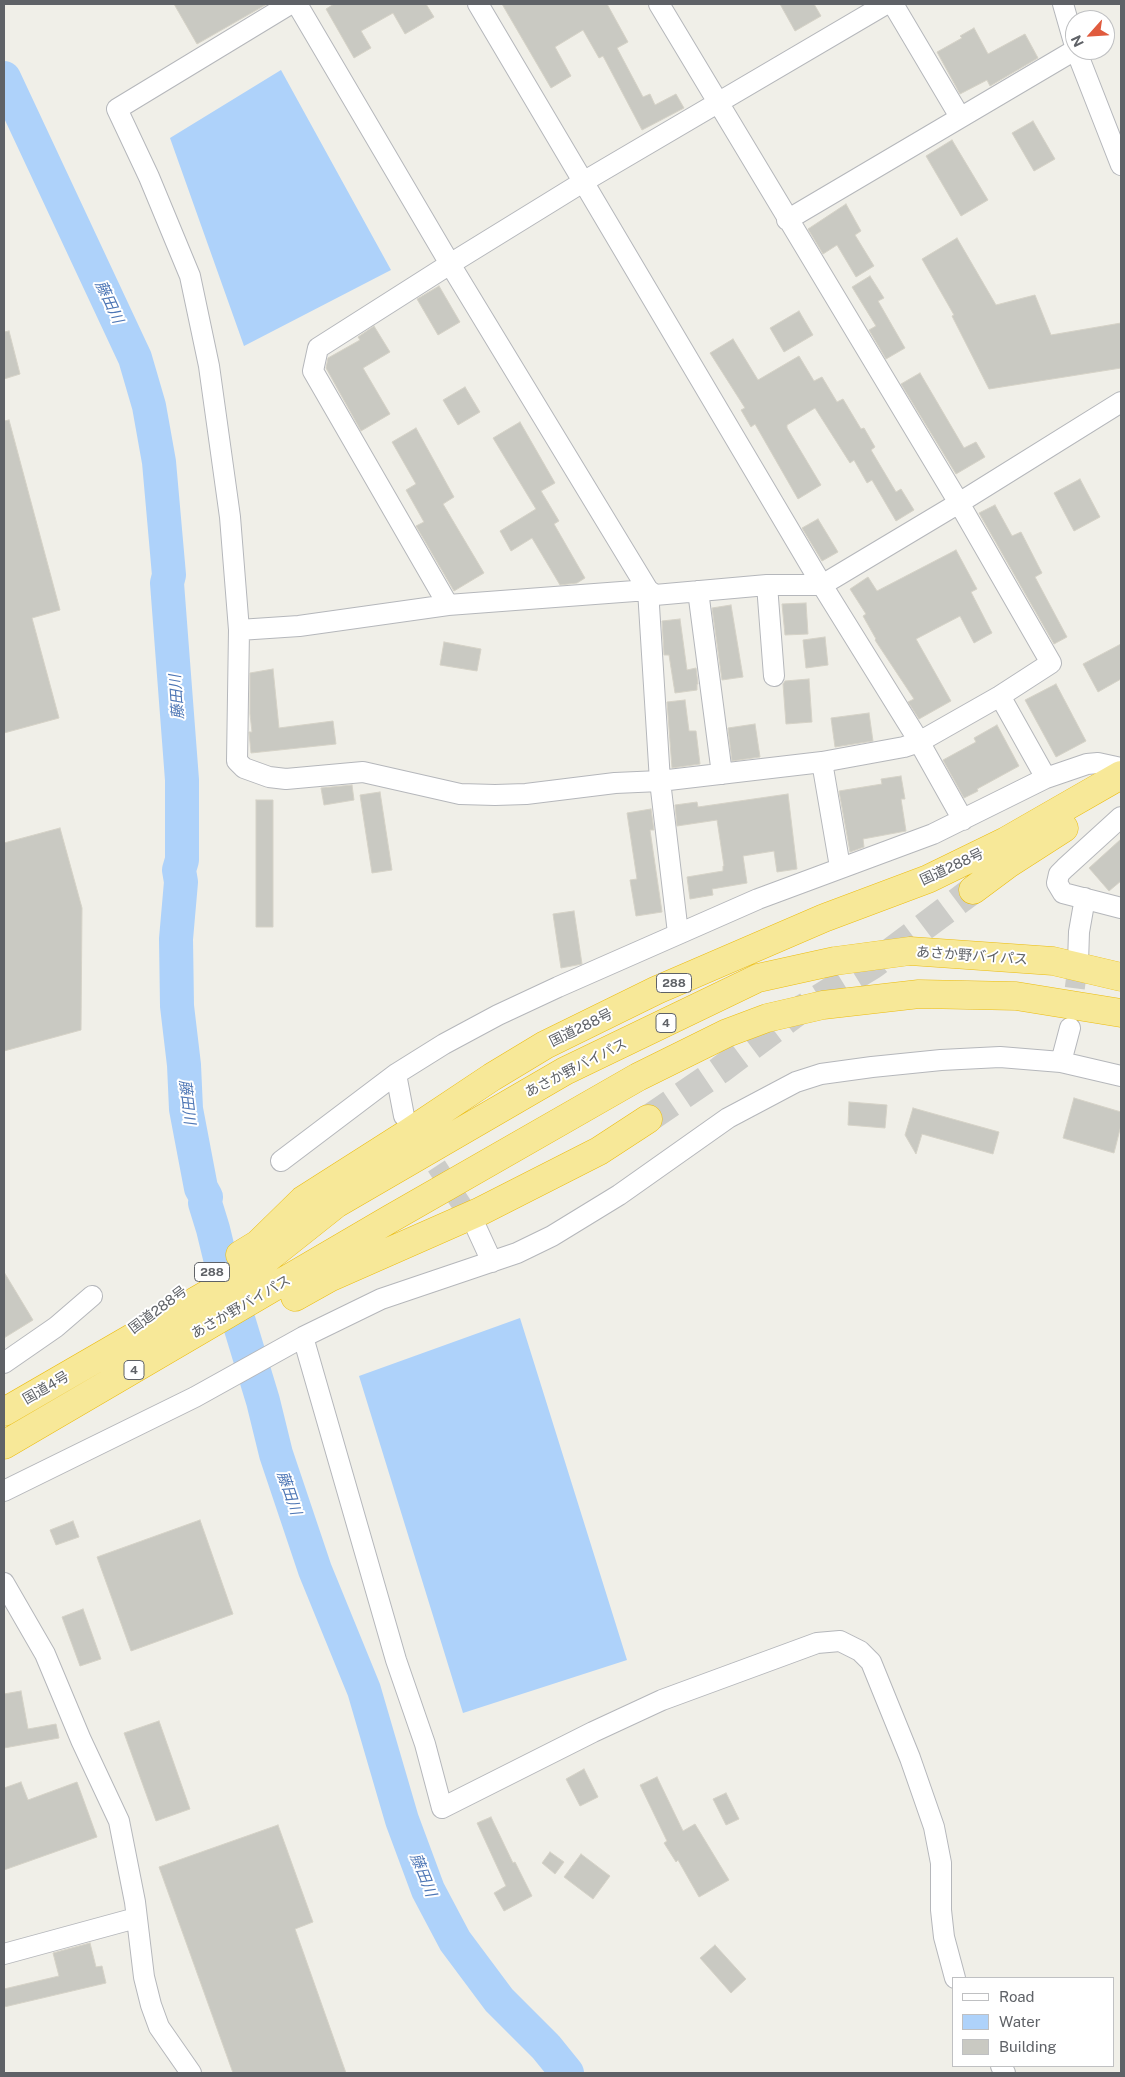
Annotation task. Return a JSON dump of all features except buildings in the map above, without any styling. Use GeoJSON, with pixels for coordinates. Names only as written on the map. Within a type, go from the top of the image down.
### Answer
{"type":"FeatureCollection","features":[{"type":"Feature","properties":{"kind":"highway","name":"国道288号"},"geometry":{"type":"LineString","coordinates":[[89,1363],[170,1307],[260,1253],[303,1200],[492,1077],[545,1045],[675,982],[824,918],[928,879],[1006,841],[1121,775]]}},
{"type":"Feature","properties":{"kind":"highway","name":"国道288号"},"geometry":{"type":"LineString","coordinates":[[973,890],[1016,859],[1121,794]]}},
{"type":"Feature","properties":{"kind":"highway","name":"あさか野バイパス"},"geometry":{"type":"LineString","coordinates":[[260,1253],[336,1204],[565,1071],[758,978],[835,961],[910,951],[1053,961],[1121,976]]}},
{"type":"Feature","properties":{"kind":"highway","name":"あさか野バイパス"},"geometry":{"type":"LineString","coordinates":[[275,1298],[390,1219],[638,1077],[727,1033],[767,1018],[823,1005],[919,994],[1016,996],[1121,1013]]}},
{"type":"Feature","properties":{"kind":"highway"},"geometry":{"type":"LineString","coordinates":[[275,1298],[329,1278],[481,1211],[599,1151],[648,1119]]}},
{"type":"Feature","properties":{"kind":"highway","name":"国道4号"},"geometry":{"type":"LineString","coordinates":[[4,1445],[87,1397],[184,1350],[275,1298]]}},
{"type":"Feature","properties":{"kind":"highway","name":"国道4号"},"geometry":{"type":"LineString","coordinates":[[4,1412],[89,1363]]}},
{"type":"Feature","properties":{"kind":"street"},"geometry":{"type":"LineString","coordinates":[[290,4],[117,109],[149,177],[190,276],[209,366],[230,517],[239,630],[238,761],[244,768],[269,777],[286,778],[363,772],[460,794],[495,795],[526,794],[615,783],[660,781],[722,774],[822,762],[904,747],[919,742],[1000,696],[1051,663],[959,504],[659,4]]}},
{"type":"Feature","properties":{"kind":"street"},"geometry":{"type":"LineString","coordinates":[[297,4],[450,264],[648,590],[655,595],[767,585],[822,585],[959,504],[1121,402]]}},
{"type":"Feature","properties":{"kind":"street"},"geometry":{"type":"LineString","coordinates":[[478,4],[822,585],[919,742],[963,820]]}},
{"type":"Feature","properties":{"kind":"street"},"geometry":{"type":"LineString","coordinates":[[448,606],[313,371],[318,348],[583,182],[719,104],[886,4]]}},
{"type":"Feature","properties":{"kind":"street"},"geometry":{"type":"LineString","coordinates":[[893,4],[960,117]]}},
{"type":"Feature","properties":{"kind":"street"},"geometry":{"type":"LineString","coordinates":[[787,220],[1065,56]]}},
{"type":"Feature","properties":{"kind":"street"},"geometry":{"type":"LineString","coordinates":[[1080,60],[1121,165]]}},
{"type":"Feature","properties":{"kind":"street"},"geometry":{"type":"LineString","coordinates":[[767,585],[774,676]]}},
{"type":"Feature","properties":{"kind":"street"},"geometry":{"type":"LineString","coordinates":[[239,630],[299,626],[448,606],[648,590]]}},
{"type":"Feature","properties":{"kind":"street"},"geometry":{"type":"LineString","coordinates":[[648,590],[660,781],[678,933]]}},
{"type":"Feature","properties":{"kind":"street"},"geometry":{"type":"LineString","coordinates":[[698,591],[722,774]]}},
{"type":"Feature","properties":{"kind":"street"},"geometry":{"type":"LineString","coordinates":[[1000,696],[1046,778]]}},
{"type":"Feature","properties":{"kind":"street"},"geometry":{"type":"LineString","coordinates":[[822,762],[840,868]]}},
{"type":"Feature","properties":{"kind":"street"},"geometry":{"type":"LineString","coordinates":[[282,1161],[396,1074],[444,1044],[498,1015],[678,933],[758,899],[933,834],[1046,778],[1087,764],[1098,763],[1121,768]]}},
{"type":"Feature","properties":{"kind":"street"},"geometry":{"type":"LineString","coordinates":[[1121,816],[1059,874],[1057,883],[1063,893],[1121,908]]}},
{"type":"Feature","properties":{"kind":"street"},"geometry":{"type":"LineString","coordinates":[[1078,963],[1079,932],[1085,898]]}},
{"type":"Feature","properties":{"kind":"street"},"geometry":{"type":"LineString","coordinates":[[1061,1062],[1070,1028]]}},
{"type":"Feature","properties":{"kind":"street"},"geometry":{"type":"LineString","coordinates":[[4,1491],[195,1397],[296,1341],[381,1299],[492,1262],[544,1240],[590,1215],[728,1118],[796,1082],[821,1074],[941,1060],[1000,1057],[1061,1062],[1121,1076]]}},
{"type":"Feature","properties":{"kind":"street"},"geometry":{"type":"LineString","coordinates":[[396,1074],[404,1116]]}},
{"type":"Feature","properties":{"kind":"street"},"geometry":{"type":"LineString","coordinates":[[475,1225],[492,1262]]}},
{"type":"Feature","properties":{"kind":"street"},"geometry":{"type":"LineString","coordinates":[[4,1363],[56,1327],[92,1296]]}},
{"type":"Feature","properties":{"kind":"street"},"geometry":{"type":"LineString","coordinates":[[296,1341],[396,1660],[425,1744],[442,1808],[592,1732],[662,1700],[817,1643],[840,1641],[860,1651],[871,1662],[910,1758],[934,1827],[940,1863],[941,1910],[944,1938],[955,1977]]}},
{"type":"Feature","properties":{"kind":"street"},"geometry":{"type":"LineString","coordinates":[[4,1583],[45,1654],[81,1740],[120,1821],[136,1902],[136,1918],[144,1977],[151,2005],[160,2027],[192,2073]]}},
{"type":"Feature","properties":{"kind":"street"},"geometry":{"type":"LineString","coordinates":[[4,1954],[136,1918]]}},
{"type":"Feature","properties":{"kind":"water"},"geometry":{"type":"Polygon","coordinates":[[[281,70],[391,270],[244,346],[170,138],[281,70]]]}},
{"type":"Feature","properties":{"kind":"water"},"geometry":{"type":"Polygon","coordinates":[[[520,1318],[627,1660],[463,1713],[359,1376],[520,1318]]]}},
{"type":"Feature","properties":{"kind":"waterway","name":"藤田川"},"geometry":{"type":"LineString","coordinates":[[4,78],[135,358],[149,406],[159,462],[169,575],[167,583],[182,780],[182,860],[179,870],[181,882],[176,939],[177,1006],[184,1065],[186,1109],[201,1188],[206,1197],[205,1203],[222,1266],[263,1401],[276,1454],[315,1570],[364,1690],[402,1820],[428,1890],[455,1941],[499,2000],[546,2047],[567,2073]]}},
{"type":"Feature","properties":{"kind":"tunnel"},"geometry":{"type":"LineString","coordinates":[[648,1119],[720,1070],[800,1010],[873,965],[973,890]]}},
{"type":"Feature","properties":{"kind":"tunnel"},"geometry":{"type":"LineString","coordinates":[[1071,1018],[1078,963]]}},
{"type":"Feature","properties":{"kind":"tunnel"},"geometry":{"type":"LineString","coordinates":[[420,1141],[475,1225]]}}]}
